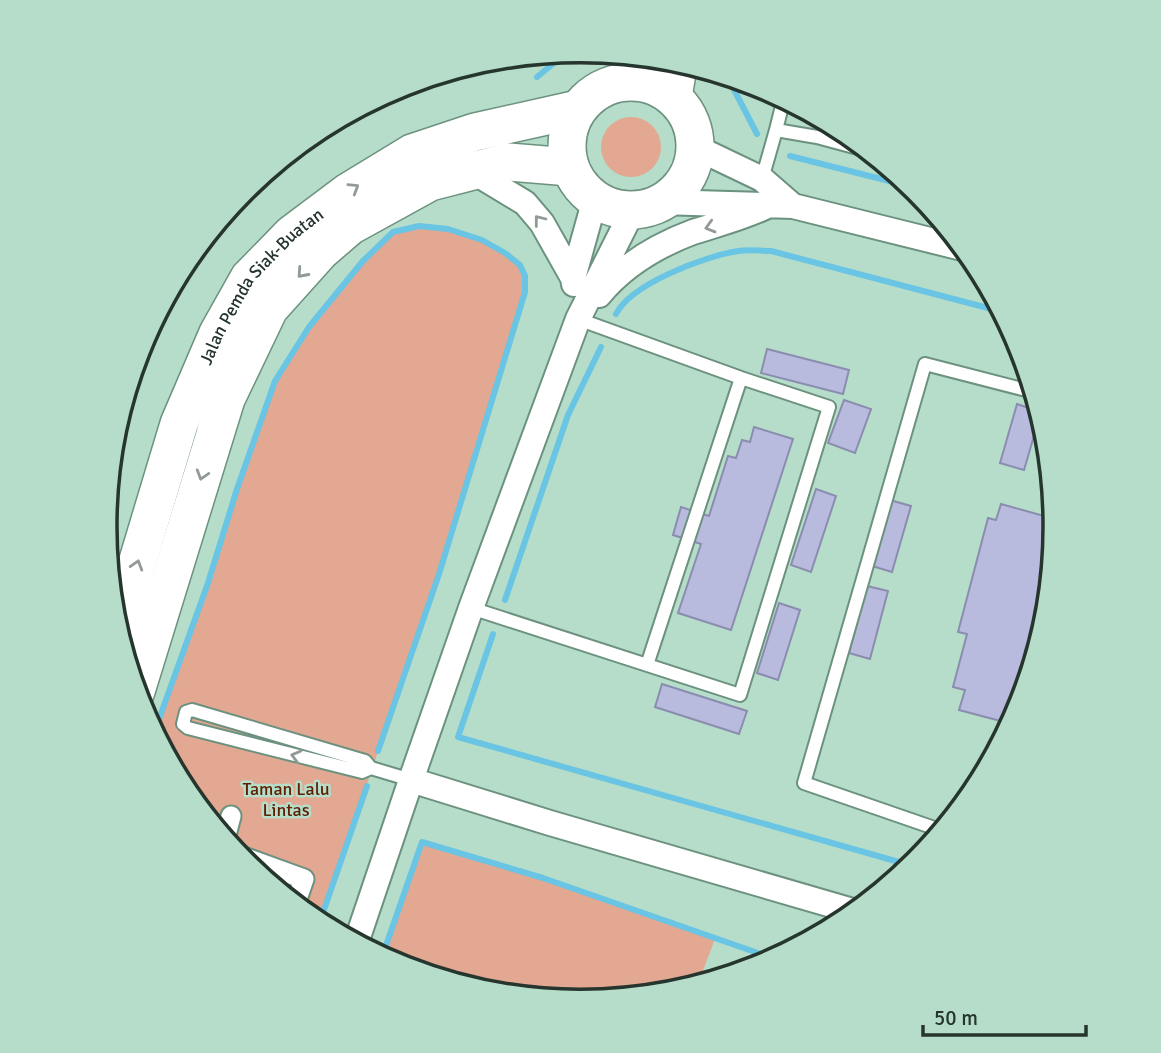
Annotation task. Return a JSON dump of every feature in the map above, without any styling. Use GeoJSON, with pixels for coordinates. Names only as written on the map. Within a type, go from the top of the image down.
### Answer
{"type":"FeatureCollection","features":[{"type":"Feature","properties":{"kind":"main road"},"geometry":{"type":"LineString","coordinates":[[628,69],[650,84],[676,79],[695,147],[686,179],[675,192],[647,206],[620,209],[594,199],[580,185],[570,167],[567,137],[578,109],[598,90],[628,69]]}},
{"type":"Feature","properties":{"kind":"main road","name":"Jalan Pemda Siak-Buatan"},"geometry":{"type":"LineString","coordinates":[[124,606],[179,424],[218,333],[249,278],[292,234],[348,192],[412,153],[475,132],[578,109]]}},
{"type":"Feature","properties":{"kind":"main road","name":"Jalan Pemda Siak-Buatan"},"geometry":{"type":"LineString","coordinates":[[141,673],[226,399],[269,309],[321,251],[350,226],[430,182],[508,162],[570,167]]}},
{"type":"Feature","properties":{"kind":"street"},"geometry":{"type":"LineString","coordinates":[[695,147],[762,178],[784,204]]}},
{"type":"Feature","properties":{"kind":"street"},"geometry":{"type":"LineString","coordinates":[[472,171],[525,203],[542,223],[573,278]]}},
{"type":"Feature","properties":{"kind":"street"},"geometry":{"type":"LineString","coordinates":[[578,320],[573,278],[594,199]]}},
{"type":"Feature","properties":{"kind":"street"},"geometry":{"type":"LineString","coordinates":[[578,320],[615,276],[665,244],[693,232],[784,204]]}},
{"type":"Feature","properties":{"kind":"street"},"geometry":{"type":"LineString","coordinates":[[359,933],[471,608],[578,320],[647,206],[784,204],[949,246]]}},
{"type":"Feature","properties":{"kind":"street"},"geometry":{"type":"LineString","coordinates":[[411,780],[843,908]]}},
{"type":"Feature","properties":{"kind":"street"},"geometry":{"type":"LineString","coordinates":[[228,827],[231,816]]}},
{"type":"Feature","properties":{"kind":"street"},"geometry":{"type":"LineString","coordinates":[[265,865],[304,880],[299,895]]}},
{"type":"Feature","properties":{"kind":"lane"},"geometry":{"type":"LineString","coordinates":[[762,178],[781,109]]}},
{"type":"Feature","properties":{"kind":"lane"},"geometry":{"type":"LineString","coordinates":[[776,130],[842,144]]}},
{"type":"Feature","properties":{"kind":"lane"},"geometry":{"type":"LineString","coordinates":[[471,608],[740,695],[829,407],[578,320]]}},
{"type":"Feature","properties":{"kind":"lane"},"geometry":{"type":"LineString","coordinates":[[933,827],[804,783],[925,364],[1022,388]]}},
{"type":"Feature","properties":{"kind":"lane"},"geometry":{"type":"LineString","coordinates":[[647,665],[741,378]]}},
{"type":"Feature","properties":{"kind":"lane"},"geometry":{"type":"LineString","coordinates":[[371,768],[362,772],[188,728],[183,724],[183,718],[186,712],[192,710],[365,761],[371,768],[411,780]]}},
{"type":"Feature","properties":{"kind":"green space"},"geometry":{"type":"Polygon","coordinates":[[[631,117],[648,122],[656,130],[661,147],[656,164],[648,172],[631,177],[614,172],[606,164],[601,147],[606,130],[614,122],[631,117]]]}},
{"type":"Feature","properties":{"kind":"green space","name":"Taman Lalu Lintas"},"geometry":{"type":"Polygon","coordinates":[[[419,226],[459,233],[488,243],[501,249],[520,265],[525,278],[525,292],[439,574],[323,912],[275,875],[232,832],[195,784],[159,719],[208,583],[275,381],[309,327],[363,261],[393,232],[419,226]]]}},
{"type":"Feature","properties":{"kind":"green space"},"geometry":{"type":"Polygon","coordinates":[[[422,842],[543,878],[715,939],[702,973],[641,986],[580,990],[490,981],[432,965],[386,947],[422,842]]]}},
{"type":"Feature","properties":{"kind":"building"},"geometry":{"type":"Polygon","coordinates":[[[767,349],[849,370],[843,394],[761,373],[767,349]]]}},
{"type":"Feature","properties":{"kind":"building"},"geometry":{"type":"Polygon","coordinates":[[[844,400],[871,409],[855,453],[828,443],[844,400]]]}},
{"type":"Feature","properties":{"kind":"building"},"geometry":{"type":"Polygon","coordinates":[[[1017,404],[1028,408],[1035,434],[1024,470],[1000,463],[1017,404]]]}},
{"type":"Feature","properties":{"kind":"building"},"geometry":{"type":"Polygon","coordinates":[[[754,427],[793,439],[731,630],[678,613],[701,544],[673,535],[681,507],[709,516],[728,456],[736,458],[742,440],[750,442],[754,427]]]}},
{"type":"Feature","properties":{"kind":"building"},"geometry":{"type":"Polygon","coordinates":[[[816,489],[836,496],[811,572],[791,565],[816,489]]]}},
{"type":"Feature","properties":{"kind":"building"},"geometry":{"type":"Polygon","coordinates":[[[890,500],[911,506],[892,572],[872,566],[890,500]]]}},
{"type":"Feature","properties":{"kind":"building"},"geometry":{"type":"Polygon","coordinates":[[[1001,504],[1044,516],[1043,557],[1035,617],[1019,675],[1001,721],[959,710],[965,690],[953,687],[967,634],[958,632],[988,518],[996,520],[1001,504]]]}},
{"type":"Feature","properties":{"kind":"building"},"geometry":{"type":"Polygon","coordinates":[[[867,586],[888,591],[870,659],[849,653],[867,586]]]}},
{"type":"Feature","properties":{"kind":"building"},"geometry":{"type":"Polygon","coordinates":[[[779,603],[800,610],[778,680],[757,673],[779,603]]]}},
{"type":"Feature","properties":{"kind":"building"},"geometry":{"type":"Polygon","coordinates":[[[662,684],[747,711],[739,734],[655,707],[662,684]]]}},
{"type":"Feature","properties":{"kind":"waterway"},"geometry":{"type":"LineString","coordinates":[[537,77],[553,64]]}},
{"type":"Feature","properties":{"kind":"waterway"},"geometry":{"type":"LineString","coordinates":[[734,90],[757,134]]}},
{"type":"Feature","properties":{"kind":"waterway"},"geometry":{"type":"LineString","coordinates":[[790,156],[889,181]]}},
{"type":"Feature","properties":{"kind":"waterway"},"geometry":{"type":"LineString","coordinates":[[159,719],[208,583],[275,381],[309,327],[363,261],[393,232],[419,226],[448,229],[482,240],[520,265],[525,276],[525,292],[439,574],[378,751]]}},
{"type":"Feature","properties":{"kind":"waterway"},"geometry":{"type":"LineString","coordinates":[[616,314],[637,292],[670,273],[724,254],[750,250],[771,251],[989,308]]}},
{"type":"Feature","properties":{"kind":"waterway"},"geometry":{"type":"LineString","coordinates":[[505,600],[568,415],[601,347]]}},
{"type":"Feature","properties":{"kind":"waterway"},"geometry":{"type":"LineString","coordinates":[[493,634],[458,737],[899,862]]}},
{"type":"Feature","properties":{"kind":"waterway"},"geometry":{"type":"LineString","coordinates":[[323,912],[367,786]]}},
{"type":"Feature","properties":{"kind":"waterway"},"geometry":{"type":"LineString","coordinates":[[386,947],[422,842],[543,878],[760,954]]}}]}
